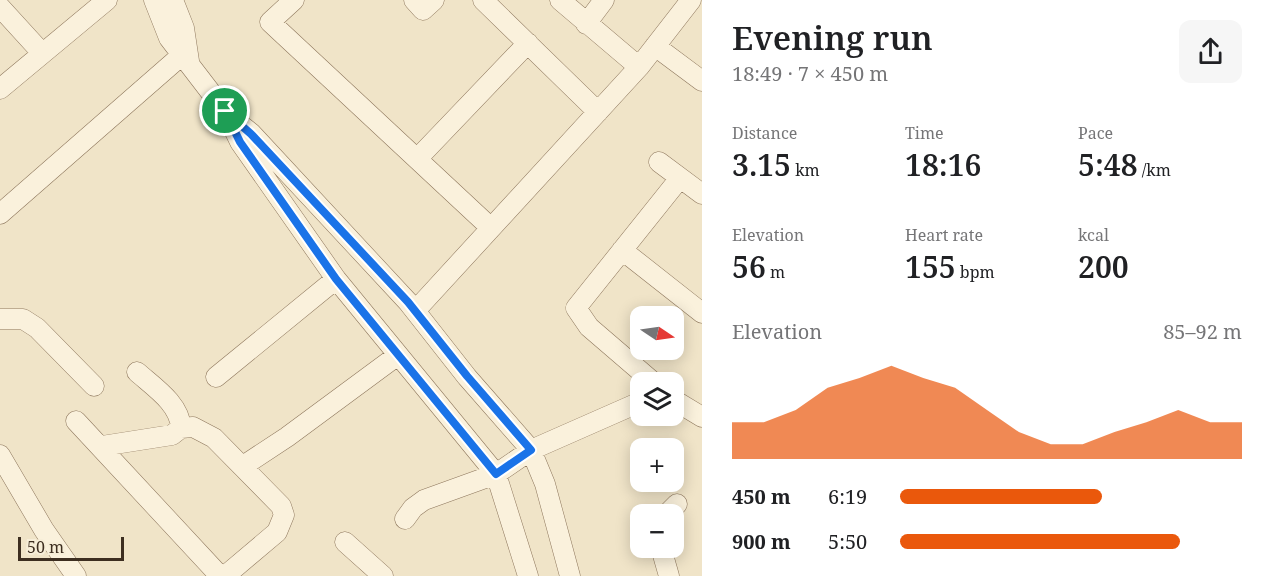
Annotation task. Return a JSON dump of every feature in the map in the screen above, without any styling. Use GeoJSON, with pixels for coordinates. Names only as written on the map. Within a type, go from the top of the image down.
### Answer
{"type":"FeatureCollection","features":[{"type":"Feature","properties":{"kind":"street"},"geometry":{"type":"LineString","coordinates":[[0,89],[107,0]]}},
{"type":"Feature","properties":{"kind":"street"},"geometry":{"type":"LineString","coordinates":[[154,0],[169,38],[225,111],[240,142],[336,279],[496,474],[528,576]]}},
{"type":"Feature","properties":{"kind":"street"},"geometry":{"type":"LineString","coordinates":[[173,0],[184,28],[186,59]]}},
{"type":"Feature","properties":{"kind":"street"},"geometry":{"type":"LineString","coordinates":[[294,0],[270,22],[491,228]]}},
{"type":"Feature","properties":{"kind":"street"},"geometry":{"type":"LineString","coordinates":[[414,0],[423,10],[434,0]]}},
{"type":"Feature","properties":{"kind":"street"},"geometry":{"type":"LineString","coordinates":[[483,0],[598,112]]}},
{"type":"Feature","properties":{"kind":"street"},"geometry":{"type":"LineString","coordinates":[[560,0],[639,67]]}},
{"type":"Feature","properties":{"kind":"street"},"geometry":{"type":"LineString","coordinates":[[586,24],[604,0]]}},
{"type":"Feature","properties":{"kind":"street"},"geometry":{"type":"LineString","coordinates":[[415,311],[639,67],[691,0]]}},
{"type":"Feature","properties":{"kind":"street"},"geometry":{"type":"LineString","coordinates":[[0,7],[42,53]]}},
{"type":"Feature","properties":{"kind":"street"},"geometry":{"type":"LineString","coordinates":[[417,159],[528,43]]}},
{"type":"Feature","properties":{"kind":"street"},"geometry":{"type":"LineString","coordinates":[[655,46],[702,81]]}},
{"type":"Feature","properties":{"kind":"street"},"geometry":{"type":"LineString","coordinates":[[0,213],[186,59]]}},
{"type":"Feature","properties":{"kind":"street"},"geometry":{"type":"LineString","coordinates":[[225,111],[251,134],[415,311],[531,450],[545,484],[570,576]]}},
{"type":"Feature","properties":{"kind":"street"},"geometry":{"type":"LineString","coordinates":[[659,162],[702,194]]}},
{"type":"Feature","properties":{"kind":"street"},"geometry":{"type":"LineString","coordinates":[[641,372],[589,327],[576,308],[680,178]]}},
{"type":"Feature","properties":{"kind":"street"},"geometry":{"type":"LineString","coordinates":[[622,250],[702,313]]}},
{"type":"Feature","properties":{"kind":"street"},"geometry":{"type":"LineString","coordinates":[[216,377],[336,279]]}},
{"type":"Feature","properties":{"kind":"street"},"geometry":{"type":"LineString","coordinates":[[0,319],[23,319],[37,328],[94,386]]}},
{"type":"Feature","properties":{"kind":"street"},"geometry":{"type":"LineString","coordinates":[[243,466],[287,437],[399,355]]}},
{"type":"Feature","properties":{"kind":"street"},"geometry":{"type":"LineString","coordinates":[[137,372],[171,404],[180,417],[181,428]]}},
{"type":"Feature","properties":{"kind":"street"},"geometry":{"type":"LineString","coordinates":[[405,519],[413,508],[424,500],[496,474],[531,450],[630,406]]}},
{"type":"Feature","properties":{"kind":"street"},"geometry":{"type":"LineString","coordinates":[[684,406],[702,417]]}},
{"type":"Feature","properties":{"kind":"street"},"geometry":{"type":"LineString","coordinates":[[76,421],[102,446],[220,576]]}},
{"type":"Feature","properties":{"kind":"street"},"geometry":{"type":"LineString","coordinates":[[102,446],[172,435],[181,428],[192,427],[203,430],[243,466],[281,506],[284,515],[277,532],[225,576]]}},
{"type":"Feature","properties":{"kind":"street"},"geometry":{"type":"LineString","coordinates":[[0,455],[44,530],[76,576]]}},
{"type":"Feature","properties":{"kind":"street"},"geometry":{"type":"LineString","coordinates":[[345,542],[380,575]]}},
{"type":"Feature","properties":{"kind":"street"},"geometry":{"type":"LineString","coordinates":[[664,558],[669,576]]}},
{"type":"Feature","properties":{"kind":"route"},"geometry":{"type":"LineString","coordinates":[[225,111],[251,134],[408,302],[467,376],[531,450],[496,474],[336,279],[240,142],[225,111]]}}]}
